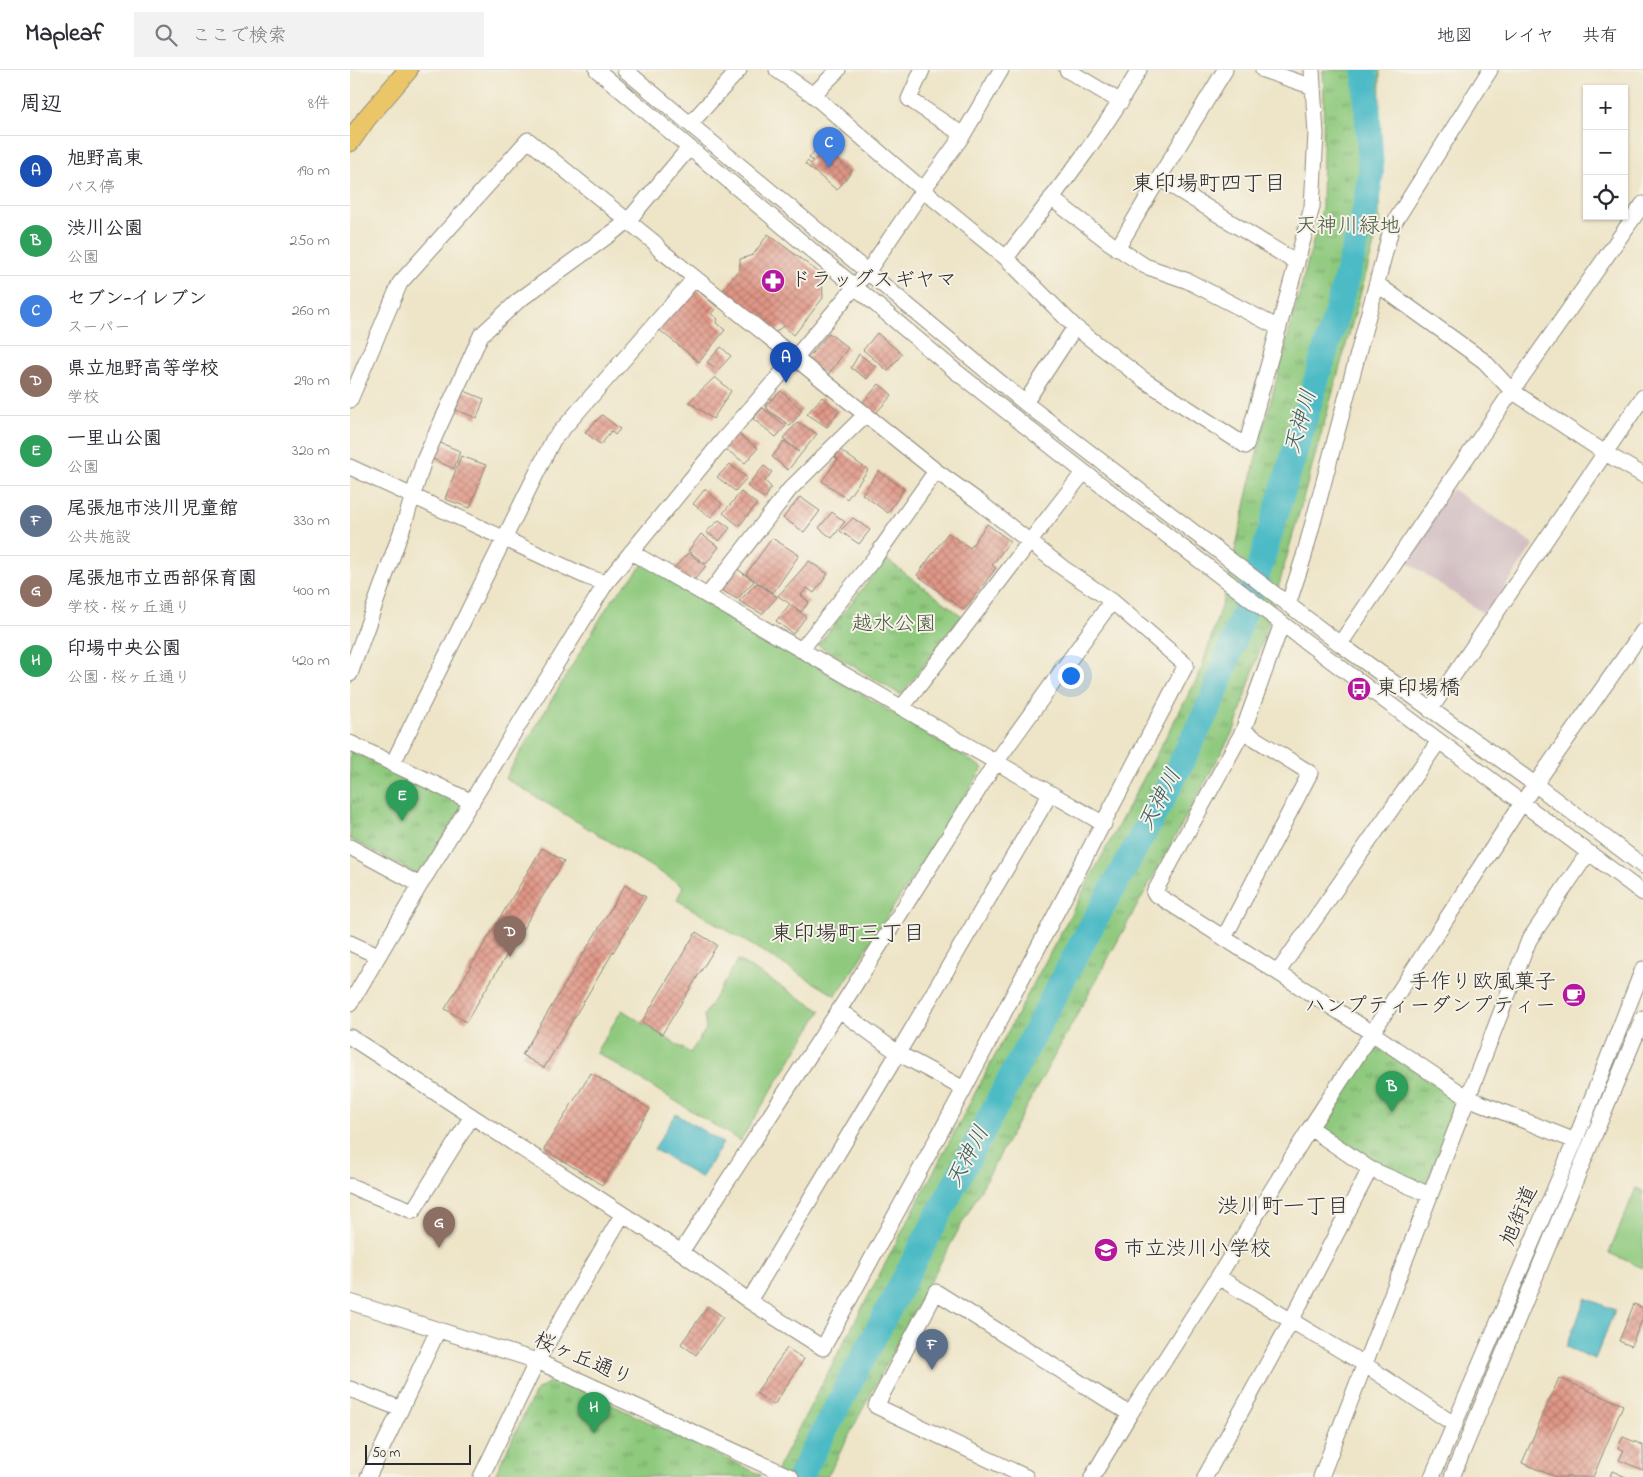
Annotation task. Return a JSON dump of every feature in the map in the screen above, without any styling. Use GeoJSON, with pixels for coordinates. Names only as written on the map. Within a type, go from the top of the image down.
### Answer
{"type":"FeatureCollection","features":[{"type":"Feature","properties":{"kind":"main road"},"geometry":{"type":"LineString","coordinates":[[350,142],[366,119],[408,70]]}},
{"type":"Feature","properties":{"kind":"street"},"geometry":{"type":"LineString","coordinates":[[597,70],[954,370],[1229,584],[1643,893]]}},
{"type":"Feature","properties":{"kind":"street"},"geometry":{"type":"LineString","coordinates":[[625,70],[1024,403],[1340,644],[1536,785],[1643,866]]}},
{"type":"Feature","properties":{"kind":"street"},"geometry":{"type":"LineString","coordinates":[[690,124],[739,70]]}},
{"type":"Feature","properties":{"kind":"street"},"geometry":{"type":"LineString","coordinates":[[777,70],[813,94],[923,190],[1006,258],[1075,327],[1144,380],[1246,446],[1312,207],[1316,134],[1312,70]]}},
{"type":"Feature","properties":{"kind":"street"},"geometry":{"type":"LineString","coordinates":[[813,94],[838,70]]}},
{"type":"Feature","properties":{"kind":"street"},"geometry":{"type":"LineString","coordinates":[[922,70],[909,99],[963,135]]}},
{"type":"Feature","properties":{"kind":"street"},"geometry":{"type":"LineString","coordinates":[[350,1004],[420,885],[606,583],[723,440],[868,272],[923,190],[963,135],[1001,70]]}},
{"type":"Feature","properties":{"kind":"street"},"geometry":{"type":"LineString","coordinates":[[1067,70],[1121,102]]}},
{"type":"Feature","properties":{"kind":"street"},"geometry":{"type":"LineString","coordinates":[[1006,258],[1121,102],[1139,70]]}},
{"type":"Feature","properties":{"kind":"street"},"geometry":{"type":"LineString","coordinates":[[1117,249],[1224,70]]}},
{"type":"Feature","properties":{"kind":"street"},"geometry":{"type":"LineString","coordinates":[[1263,70],[1313,87]]}},
{"type":"Feature","properties":{"kind":"street"},"geometry":{"type":"LineString","coordinates":[[1288,605],[1304,556],[1392,226],[1490,70]]}},
{"type":"Feature","properties":{"kind":"street"},"geometry":{"type":"LineString","coordinates":[[350,400],[400,283],[528,140],[655,243],[658,249],[936,470],[978,500],[1063,568],[1112,601],[1186,665],[964,1089],[823,1348],[750,1301],[681,1252],[350,1037]]}},
{"type":"Feature","properties":{"kind":"street"},"geometry":{"type":"LineString","coordinates":[[350,674],[405,521],[432,439],[481,335],[518,301],[627,222],[689,148]]}},
{"type":"Feature","properties":{"kind":"street"},"geometry":{"type":"LineString","coordinates":[[1159,178],[1297,263]]}},
{"type":"Feature","properties":{"kind":"street"},"geometry":{"type":"LineString","coordinates":[[1051,198],[1117,249],[1145,266],[1188,281],[1279,328]]}},
{"type":"Feature","properties":{"kind":"street"},"geometry":{"type":"LineString","coordinates":[[1340,644],[1512,391],[1643,204]]}},
{"type":"Feature","properties":{"kind":"street"},"geometry":{"type":"LineString","coordinates":[[393,763],[553,440],[695,278]]}},
{"type":"Feature","properties":{"kind":"street"},"geometry":{"type":"LineString","coordinates":[[1377,284],[1484,361],[1512,391],[1605,453],[1643,475]]}},
{"type":"Feature","properties":{"kind":"street"},"geometry":{"type":"LineString","coordinates":[[1024,403],[1075,327]]}},
{"type":"Feature","properties":{"kind":"street"},"geometry":{"type":"LineString","coordinates":[[1430,710],[1643,397]]}},
{"type":"Feature","properties":{"kind":"street"},"geometry":{"type":"LineString","coordinates":[[708,595],[790,489],[866,414]]}},
{"type":"Feature","properties":{"kind":"street"},"geometry":{"type":"LineString","coordinates":[[350,467],[586,577],[606,583]]}},
{"type":"Feature","properties":{"kind":"street"},"geometry":{"type":"LineString","coordinates":[[802,650],[876,556],[936,470]]}},
{"type":"Feature","properties":{"kind":"street"},"geometry":{"type":"LineString","coordinates":[[902,707],[957,639],[1084,472]]}},
{"type":"Feature","properties":{"kind":"street"},"geometry":{"type":"LineString","coordinates":[[631,552],[1104,824]]}},
{"type":"Feature","properties":{"kind":"street"},"geometry":{"type":"LineString","coordinates":[[681,1252],[839,1010],[996,762],[1112,601]]}},
{"type":"Feature","properties":{"kind":"street"},"geometry":{"type":"LineString","coordinates":[[1282,624],[1243,731],[1154,893],[1372,1033],[1468,1098],[1575,1141]]}},
{"type":"Feature","properties":{"kind":"street"},"geometry":{"type":"LineString","coordinates":[[1092,1477],[1310,1128],[1522,803],[1643,631]]}},
{"type":"Feature","properties":{"kind":"street"},"geometry":{"type":"LineString","coordinates":[[1224,938],[1310,773],[1243,731]]}},
{"type":"Feature","properties":{"kind":"street"},"geometry":{"type":"LineString","coordinates":[[1278,972],[1439,741]]}},
{"type":"Feature","properties":{"kind":"street"},"geometry":{"type":"LineString","coordinates":[[350,743],[472,802]]}},
{"type":"Feature","properties":{"kind":"street"},"geometry":{"type":"LineString","coordinates":[[750,1301],[1050,794]]}},
{"type":"Feature","properties":{"kind":"street"},"geometry":{"type":"LineString","coordinates":[[350,847],[420,885]]}},
{"type":"Feature","properties":{"kind":"street"},"geometry":{"type":"LineString","coordinates":[[1321,1477],[1529,940],[1588,853]]}},
{"type":"Feature","properties":{"kind":"street"},"geometry":{"type":"LineString","coordinates":[[350,943],[378,956]]}},
{"type":"Feature","properties":{"kind":"street","name":"旭街道"},"geometry":{"type":"LineString","coordinates":[[1432,1477],[1575,1141],[1643,969]]}},
{"type":"Feature","properties":{"kind":"street"},"geometry":{"type":"LineString","coordinates":[[839,1010],[898,1053],[964,1089]]}},
{"type":"Feature","properties":{"kind":"street","name":"旭街道"},"geometry":{"type":"LineString","coordinates":[[1452,1477],[1643,1018]]}},
{"type":"Feature","properties":{"kind":"street"},"geometry":{"type":"LineString","coordinates":[[350,1187],[414,1211],[472,1116]]}},
{"type":"Feature","properties":{"kind":"street"},"geometry":{"type":"LineString","coordinates":[[1310,1128],[1370,1169],[1430,1195]]}},
{"type":"Feature","properties":{"kind":"street"},"geometry":{"type":"LineString","coordinates":[[1205,1477],[1291,1321],[1370,1169]]}},
{"type":"Feature","properties":{"kind":"street"},"geometry":{"type":"LineString","coordinates":[[481,1477],[537,1361],[622,1215]]}},
{"type":"Feature","properties":{"kind":"street"},"geometry":{"type":"LineString","coordinates":[[1218,1277],[1364,1364],[1455,1426]]}},
{"type":"Feature","properties":{"kind":"street"},"geometry":{"type":"LineString","coordinates":[[1026,1477],[876,1406],[936,1292],[1130,1414]]}},
{"type":"Feature","properties":{"kind":"street","name":"桜ヶ丘通り"},"geometry":{"type":"LineString","coordinates":[[350,1302],[537,1361],[791,1477]]}},
{"type":"Feature","properties":{"kind":"street"},"geometry":{"type":"LineString","coordinates":[[368,1477],[438,1330]]}},
{"type":"Feature","properties":{"kind":"street"},"geometry":{"type":"LineString","coordinates":[[350,1389],[401,1409]]}},
{"type":"Feature","properties":{"kind":"shaded area"},"geometry":{"type":"Polygon","coordinates":[[[1452,489],[1534,544],[1486,615],[1404,560],[1452,489]]]}},
{"type":"Feature","properties":{"kind":"green space","name":"天神川緑地"},"geometry":{"type":"Polygon","coordinates":[[[1323,70],[1380,70],[1379,227],[1268,624],[1235,728],[926,1289],[827,1477],[773,1477],[975,1093],[1200,673],[1226,590],[1258,449],[1322,208],[1323,70]]]}},
{"type":"Feature","properties":{"kind":"green space","name":"越水公園"},"geometry":{"type":"Polygon","coordinates":[[[886,559],[962,616],[901,695],[818,645],[886,559]]]}},
{"type":"Feature","properties":{"kind":"green space"},"geometry":{"type":"Polygon","coordinates":[[[645,562],[983,768],[836,996],[677,900],[683,886],[505,778],[609,604],[645,562]]]}},
{"type":"Feature","properties":{"kind":"green space"},"geometry":{"type":"Polygon","coordinates":[[[350,751],[464,803],[420,876],[350,839],[350,751]]]}},
{"type":"Feature","properties":{"kind":"green space"},"geometry":{"type":"Polygon","coordinates":[[[738,960],[821,1011],[740,1141],[596,1052],[622,1010],[690,1053],[706,1029],[704,1015],[738,960]]]}},
{"type":"Feature","properties":{"kind":"green space"},"geometry":{"type":"Polygon","coordinates":[[[1372,1044],[1461,1100],[1425,1186],[1374,1163],[1320,1125],[1372,1044]]]}},
{"type":"Feature","properties":{"kind":"green space"},"geometry":{"type":"Polygon","coordinates":[[[1636,1188],[1643,1191],[1643,1268],[1609,1253],[1636,1188]]]}},
{"type":"Feature","properties":{"kind":"green space"},"geometry":{"type":"Polygon","coordinates":[[[555,1378],[761,1475],[760,1477],[494,1477],[535,1392],[555,1378]]]}},
{"type":"Feature","properties":{"kind":"water"},"geometry":{"type":"Polygon","coordinates":[[[676,1114],[723,1143],[701,1178],[654,1149],[676,1114]]]}},
{"type":"Feature","properties":{"kind":"water"},"geometry":{"type":"Polygon","coordinates":[[[1586,1298],[1615,1310],[1595,1359],[1566,1347],[1586,1298]]]}},
{"type":"Feature","properties":{"kind":"building"},"geometry":{"type":"Polygon","coordinates":[[[817,143],[852,171],[837,190],[805,164],[807,161],[811,164],[813,161],[809,158],[816,149],[814,147],[817,143]]]}},
{"type":"Feature","properties":{"kind":"building"},"geometry":{"type":"Polygon","coordinates":[[[768,234],[822,275],[823,298],[794,335],[783,326],[771,336],[719,295],[740,269],[740,259],[753,255],[768,234]]]}},
{"type":"Feature","properties":{"kind":"building"},"geometry":{"type":"Polygon","coordinates":[[[695,288],[717,307],[711,314],[718,319],[716,323],[725,330],[699,362],[657,328],[695,288]]]}},
{"type":"Feature","properties":{"kind":"building"},"geometry":{"type":"Polygon","coordinates":[[[829,333],[848,348],[827,376],[806,360],[829,333]]]}},
{"type":"Feature","properties":{"kind":"building"},"geometry":{"type":"Polygon","coordinates":[[[877,333],[902,354],[888,371],[863,350],[877,333]]]}},
{"type":"Feature","properties":{"kind":"building"},"geometry":{"type":"Polygon","coordinates":[[[721,347],[731,356],[718,370],[707,362],[721,347]]]}},
{"type":"Feature","properties":{"kind":"building"},"geometry":{"type":"Polygon","coordinates":[[[859,354],[876,367],[867,379],[851,368],[859,354]]]}},
{"type":"Feature","properties":{"kind":"building"},"geometry":{"type":"Polygon","coordinates":[[[715,377],[731,391],[713,419],[689,402],[715,377]]]}},
{"type":"Feature","properties":{"kind":"building"},"geometry":{"type":"Polygon","coordinates":[[[879,384],[892,395],[876,413],[863,402],[879,384]]]}},
{"type":"Feature","properties":{"kind":"building"},"geometry":{"type":"Polygon","coordinates":[[[462,390],[484,399],[477,418],[456,410],[462,390]]]}},
{"type":"Feature","properties":{"kind":"building"},"geometry":{"type":"Polygon","coordinates":[[[781,391],[802,410],[790,426],[768,410],[766,405],[781,391]]]}},
{"type":"Feature","properties":{"kind":"building"},"geometry":{"type":"Polygon","coordinates":[[[822,397],[839,411],[827,427],[807,414],[822,397]]]}},
{"type":"Feature","properties":{"kind":"building"},"geometry":{"type":"Polygon","coordinates":[[[763,408],[786,426],[776,437],[753,419],[763,408]]]}},
{"type":"Feature","properties":{"kind":"building"},"geometry":{"type":"Polygon","coordinates":[[[602,415],[620,429],[615,435],[611,431],[601,445],[585,432],[602,415]]]}},
{"type":"Feature","properties":{"kind":"building"},"geometry":{"type":"Polygon","coordinates":[[[798,422],[817,434],[788,470],[772,457],[784,441],[799,452],[783,438],[798,422]]]}},
{"type":"Feature","properties":{"kind":"building"},"geometry":{"type":"Polygon","coordinates":[[[736,432],[758,448],[745,463],[724,448],[736,432]]]}},
{"type":"Feature","properties":{"kind":"building"},"geometry":{"type":"Polygon","coordinates":[[[438,442],[460,451],[454,469],[431,458],[438,442]]]}},
{"type":"Feature","properties":{"kind":"building"},"geometry":{"type":"Polygon","coordinates":[[[840,450],[868,470],[847,499],[822,481],[838,459],[835,457],[840,450]]]}},
{"type":"Feature","properties":{"kind":"building"},"geometry":{"type":"Polygon","coordinates":[[[461,456],[486,465],[470,508],[445,499],[461,456]]]}},
{"type":"Feature","properties":{"kind":"building"},"geometry":{"type":"Polygon","coordinates":[[[730,464],[747,478],[735,491],[717,477],[730,464]]]}},
{"type":"Feature","properties":{"kind":"building"},"geometry":{"type":"Polygon","coordinates":[[[764,466],[772,472],[765,481],[771,487],[765,499],[747,486],[764,466]]]}},
{"type":"Feature","properties":{"kind":"building"},"geometry":{"type":"Polygon","coordinates":[[[879,471],[904,489],[888,513],[862,494],[879,471]]]}},
{"type":"Feature","properties":{"kind":"building"},"geometry":{"type":"Polygon","coordinates":[[[705,489],[722,504],[711,517],[693,504],[705,489]]]}},
{"type":"Feature","properties":{"kind":"building"},"geometry":{"type":"Polygon","coordinates":[[[741,492],[757,504],[739,526],[723,513],[741,492]]]}},
{"type":"Feature","properties":{"kind":"building"},"geometry":{"type":"Polygon","coordinates":[[[800,497],[820,511],[804,532],[783,518],[800,497]]]}},
{"type":"Feature","properties":{"kind":"building"},"geometry":{"type":"Polygon","coordinates":[[[832,512],[845,522],[832,538],[819,528],[832,512]]]}},
{"type":"Feature","properties":{"kind":"building"},"geometry":{"type":"Polygon","coordinates":[[[853,518],[870,530],[859,544],[840,531],[853,518]]]}},
{"type":"Feature","properties":{"kind":"building"},"geometry":{"type":"Polygon","coordinates":[[[719,520],[730,528],[719,541],[706,532],[719,520]]]}},
{"type":"Feature","properties":{"kind":"building"},"geometry":{"type":"Polygon","coordinates":[[[987,524],[1010,541],[992,565],[996,568],[964,610],[917,575],[948,533],[970,548],[987,524]]]}},
{"type":"Feature","properties":{"kind":"building"},"geometry":{"type":"Polygon","coordinates":[[[701,534],[719,547],[706,564],[688,551],[701,534]]]}},
{"type":"Feature","properties":{"kind":"building"},"geometry":{"type":"Polygon","coordinates":[[[772,538],[799,555],[773,593],[746,574],[772,538]]]}},
{"type":"Feature","properties":{"kind":"building"},"geometry":{"type":"Polygon","coordinates":[[[688,553],[706,566],[695,579],[691,578],[687,582],[670,573],[688,553]]]}},
{"type":"Feature","properties":{"kind":"building"},"geometry":{"type":"Polygon","coordinates":[[[809,561],[828,574],[814,593],[807,588],[801,595],[809,602],[801,612],[791,605],[806,617],[793,634],[776,621],[790,604],[778,596],[809,561]]]}},
{"type":"Feature","properties":{"kind":"building"},"geometry":{"type":"Polygon","coordinates":[[[733,566],[754,581],[737,599],[716,587],[733,566]]]}},
{"type":"Feature","properties":{"kind":"building"},"geometry":{"type":"Polygon","coordinates":[[[757,583],[777,597],[762,614],[739,601],[757,583]]]}},
{"type":"Feature","properties":{"kind":"building"},"geometry":{"type":"Polygon","coordinates":[[[542,848],[564,861],[466,1022],[445,1009],[542,848]]]}},
{"type":"Feature","properties":{"kind":"building"},"geometry":{"type":"Polygon","coordinates":[[[625,885],[646,897],[544,1068],[522,1055],[625,885]]]}},
{"type":"Feature","properties":{"kind":"building"},"geometry":{"type":"Polygon","coordinates":[[[696,932],[717,945],[662,1034],[642,1022],[696,932]]]}},
{"type":"Feature","properties":{"kind":"building"},"geometry":{"type":"Polygon","coordinates":[[[591,1073],[650,1109],[602,1185],[544,1149],[591,1073]]]}},
{"type":"Feature","properties":{"kind":"building"},"geometry":{"type":"Polygon","coordinates":[[[1634,1304],[1643,1308],[1643,1318],[1631,1346],[1619,1341],[1634,1304]]]}},
{"type":"Feature","properties":{"kind":"building"},"geometry":{"type":"Polygon","coordinates":[[[708,1306],[723,1317],[696,1355],[681,1344],[708,1306]]]}},
{"type":"Feature","properties":{"kind":"building"},"geometry":{"type":"Polygon","coordinates":[[[787,1348],[804,1359],[774,1405],[756,1393],[787,1348]]]}},
{"type":"Feature","properties":{"kind":"building"},"geometry":{"type":"Polygon","coordinates":[[[1559,1378],[1623,1405],[1593,1477],[1556,1477],[1522,1463],[1559,1378]]]}},
{"type":"Feature","properties":{"kind":"building"},"geometry":{"type":"Polygon","coordinates":[[[1623,1437],[1643,1445],[1643,1470],[1619,1460],[1624,1450],[1618,1448],[1623,1437]]]}},
{"type":"Feature","properties":{"kind":"building"},"geometry":{"type":"Polygon","coordinates":[[[1612,1471],[1626,1477],[1610,1477],[1612,1471]]]}},
{"type":"Feature","properties":{"kind":"waterway","name":"天神川"},"geometry":{"type":"LineString","coordinates":[[800,1477],[1082,943],[1168,789],[1213,698],[1258,572],[1337,312],[1365,210],[1371,172],[1365,70]]}},
{"type":"Feature","properties":{"kind":"place","name":"セブン-イレブン"},"geometry":{"type":"Point","coordinates":[829,168]}},
{"type":"Feature","properties":{"kind":"place","name":"ドラッグスギヤマ"},"geometry":{"type":"Point","coordinates":[773,281]}},
{"type":"Feature","properties":{"kind":"place","name":"旭野高東"},"geometry":{"type":"Point","coordinates":[786,383]}},
{"type":"Feature","properties":{"kind":"place","name":"東印場橋"},"geometry":{"type":"Point","coordinates":[1359,689]}},
{"type":"Feature","properties":{"kind":"place","name":"一里山公園"},"geometry":{"type":"Point","coordinates":[402,821]}},
{"type":"Feature","properties":{"kind":"place","name":"県立旭野高等学校"},"geometry":{"type":"Point","coordinates":[510,957]}},
{"type":"Feature","properties":{"kind":"place","name":"手作り欧風菓子 ハンプティーダンプティー"},"geometry":{"type":"Point","coordinates":[1574,995]}},
{"type":"Feature","properties":{"kind":"place","name":"渋川公園"},"geometry":{"type":"Point","coordinates":[1392,1112]}},
{"type":"Feature","properties":{"kind":"place","name":"尾張旭市立西部保育園"},"geometry":{"type":"Point","coordinates":[439,1248]}},
{"type":"Feature","properties":{"kind":"place","name":"市立渋川小学校"},"geometry":{"type":"Point","coordinates":[1106,1250]}},
{"type":"Feature","properties":{"kind":"place","name":"尾張旭市渋川児童館"},"geometry":{"type":"Point","coordinates":[932,1370]}},
{"type":"Feature","properties":{"kind":"place","name":"印場中央公園"},"geometry":{"type":"Point","coordinates":[594,1433]}},
{"type":"Feature","properties":{"kind":"district","name":"東印場町四丁目"},"geometry":{"type":"Point","coordinates":[1209,185]}},
{"type":"Feature","properties":{"kind":"district","name":"東印場町三丁目"},"geometry":{"type":"Point","coordinates":[848,935]}},
{"type":"Feature","properties":{"kind":"district","name":"渋川町一丁目"},"geometry":{"type":"Point","coordinates":[1283,1208]}}]}
